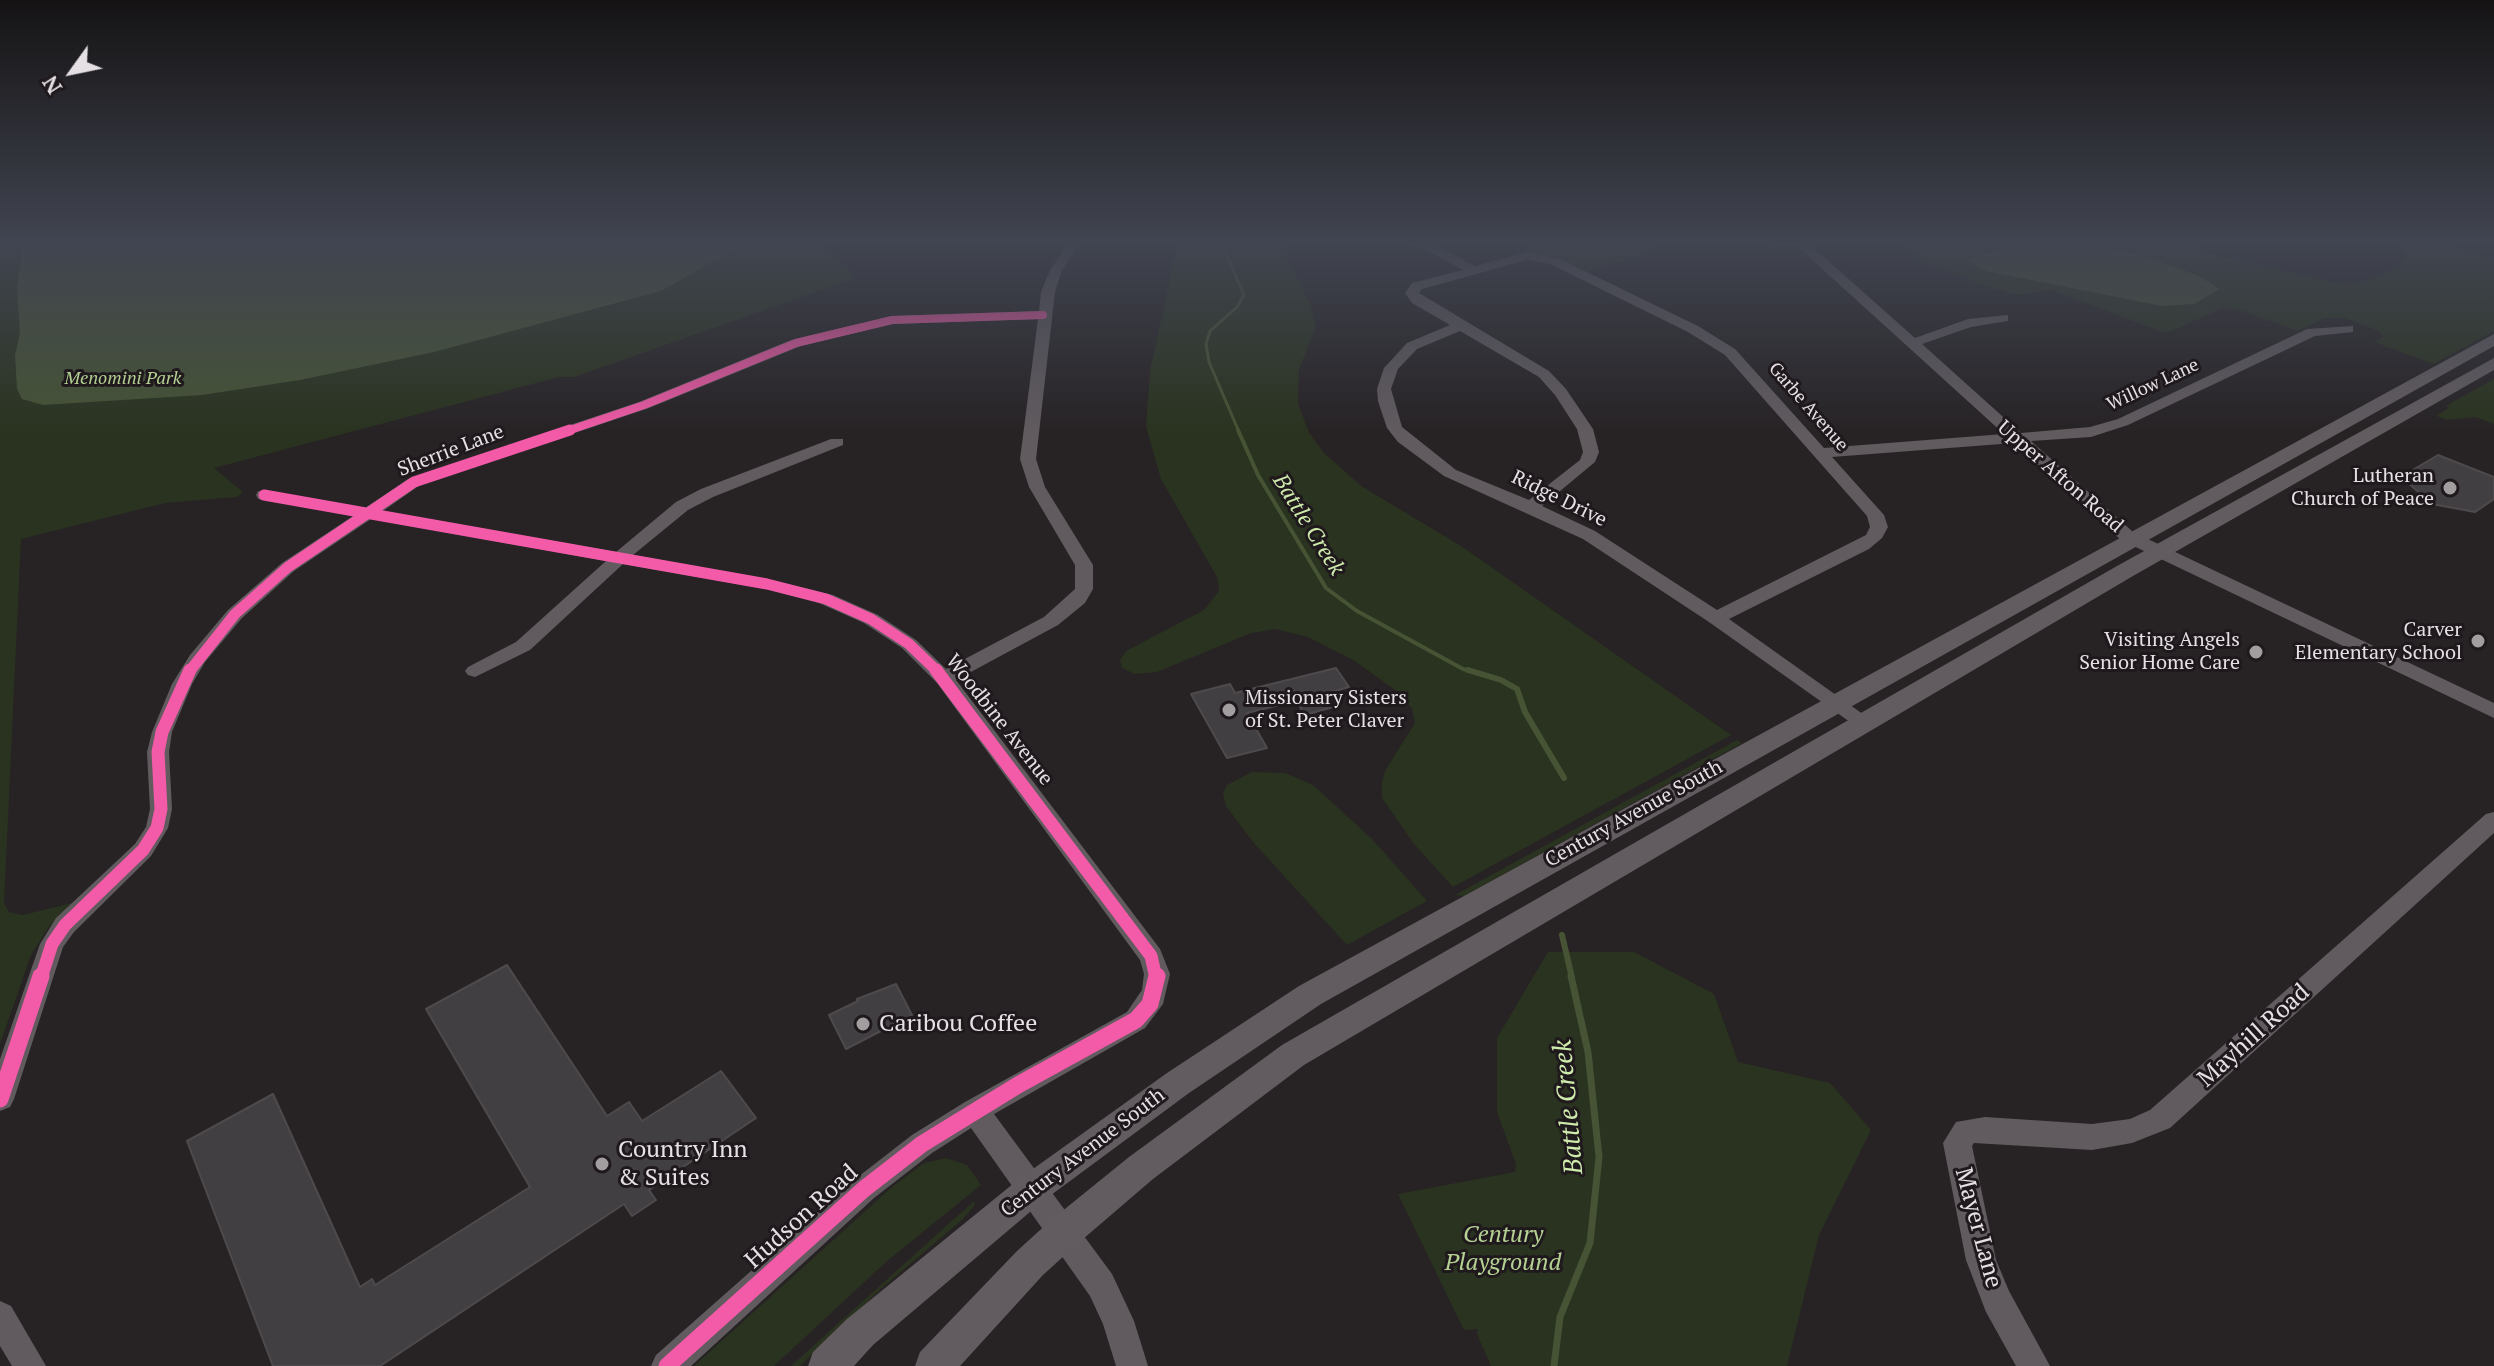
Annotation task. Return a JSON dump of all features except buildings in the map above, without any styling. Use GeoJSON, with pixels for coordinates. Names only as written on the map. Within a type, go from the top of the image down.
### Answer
{"type":"FeatureCollection","features":[{"type":"Feature","properties":{"kind":"main road","name":"Century Avenue South"},"geometry":{"type":"LineString","coordinates":[[827,1366],[860,1332],[1031,1190],[1178,1083],[1310,995],[2494,339]]}},
{"type":"Feature","properties":{"kind":"main road","name":"Century Avenue South"},"geometry":{"type":"LineString","coordinates":[[934,1366],[1030,1263],[1063,1233],[1141,1168],[1293,1055],[2158,552],[2494,363]]}},
{"type":"Feature","properties":{"kind":"street"},"geometry":{"type":"LineString","coordinates":[[944,678],[1051,621],[1078,599],[1084,589],[1084,565],[1037,487],[1028,459],[1046,306]]}},
{"type":"Feature","properties":{"kind":"street","name":"Garbe Avenue"},"geometry":{"type":"LineString","coordinates":[[1427,306],[1460,326]]}},
{"type":"Feature","properties":{"kind":"street","name":"Garbe Avenue"},"geometry":{"type":"LineString","coordinates":[[1645,306],[1693,329],[1741,362],[1875,515],[1879,527],[1873,538],[1716,618]]}},
{"type":"Feature","properties":{"kind":"street","name":"Upper Afton Road"},"geometry":{"type":"LineString","coordinates":[[1869,306],[2131,538],[2494,711]]}},
{"type":"Feature","properties":{"kind":"street","name":"Sherrie Lane"},"geometry":{"type":"LineString","coordinates":[[0,1099],[52,944],[86,904],[143,850],[157,828],[161,809],[158,752],[162,732],[182,684],[197,659],[257,594],[288,567],[404,488],[429,476],[644,405],[823,335],[892,320],[1043,315]]}},
{"type":"Feature","properties":{"kind":"street"},"geometry":{"type":"LineString","coordinates":[[1910,344],[1968,323],[2003,318]]}},
{"type":"Feature","properties":{"kind":"street"},"geometry":{"type":"LineString","coordinates":[[1460,326],[1544,374],[1561,392],[1590,440],[1591,452],[1587,462],[1531,507]]}},
{"type":"Feature","properties":{"kind":"street","name":"Ridge Drive"},"geometry":{"type":"LineString","coordinates":[[1460,326],[1412,346],[1391,368],[1384,389],[1395,428],[1404,439],[1450,473],[1589,535],[1716,618],[1864,722]]}},
{"type":"Feature","properties":{"kind":"street","name":"Willow Lane"},"geometry":{"type":"LineString","coordinates":[[1822,453],[2017,439],[2106,428],[2312,332],[2348,329]]}},
{"type":"Feature","properties":{"kind":"street"},"geometry":{"type":"LineString","coordinates":[[475,671],[523,646],[666,517],[707,493],[837,442]]}},
{"type":"Feature","properties":{"kind":"street","name":"Woodbine Avenue"},"geometry":{"type":"LineString","coordinates":[[264,495],[767,584],[826,599],[894,633],[924,657],[944,678],[1144,944],[1154,962],[1157,979],[1150,1004],[1131,1024],[975,1111]]}},
{"type":"Feature","properties":{"kind":"street","name":"Mayhill Road"},"geometry":{"type":"LineString","coordinates":[[1966,1131],[1985,1129],[2092,1137],[2132,1131],[2160,1119],[2494,820]]}},
{"type":"Feature","properties":{"kind":"street"},"geometry":{"type":"LineString","coordinates":[[975,1111],[1107,1296],[1132,1366]]}},
{"type":"Feature","properties":{"kind":"street","name":"Hudson Road"},"geometry":{"type":"LineString","coordinates":[[667,1366],[864,1189],[922,1144],[975,1111]]}},
{"type":"Feature","properties":{"kind":"street","name":"Mayer Lane"},"geometry":{"type":"LineString","coordinates":[[1966,1131],[1957,1143],[1981,1260],[1997,1301],[2034,1366]]}},
{"type":"Feature","properties":{"kind":"street"},"geometry":{"type":"LineString","coordinates":[[0,1317],[30,1366]]}},
{"type":"Feature","properties":{"kind":"green space","name":"Menomini Park"},"geometry":{"type":"Polygon","coordinates":[[[0,306],[777,306],[574,377],[559,377],[214,468],[243,492],[237,497],[165,503],[21,539],[4,903],[9,912],[23,915],[72,903],[50,925],[31,955],[0,1044],[0,306]]]}},
{"type":"Feature","properties":{"kind":"green space"},"geometry":{"type":"Polygon","coordinates":[[[1164,306],[1311,306],[1316,326],[1299,370],[1298,404],[1309,432],[1323,452],[1361,486],[1461,546],[1731,735],[1453,887],[1414,844],[1382,798],[1385,771],[1415,723],[1412,708],[1395,690],[1355,661],[1308,637],[1275,629],[1251,633],[1157,672],[1135,674],[1122,668],[1120,660],[1126,651],[1204,610],[1219,591],[1217,577],[1161,479],[1146,427],[1150,371],[1164,306]]]}},
{"type":"Feature","properties":{"kind":"green space"},"geometry":{"type":"Polygon","coordinates":[[[2093,306],[2494,306],[2494,331],[2434,364],[2374,342],[2383,337],[2379,331],[2345,318],[2325,318],[2298,331],[2243,311],[2223,308],[2163,332],[2093,306]]]}},
{"type":"Feature","properties":{"kind":"green space"},"geometry":{"type":"Polygon","coordinates":[[[2494,379],[2494,424],[2475,417],[2447,420],[2436,416],[2449,408],[2446,406],[2494,379]]]}},
{"type":"Feature","properties":{"kind":"green space"},"geometry":{"type":"Polygon","coordinates":[[[1737,740],[1742,743],[1464,896],[1455,895],[1737,740]]]}},
{"type":"Feature","properties":{"kind":"green space"},"geometry":{"type":"Polygon","coordinates":[[[1252,772],[1285,773],[1313,785],[1372,839],[1427,901],[1347,945],[1253,842],[1226,806],[1223,794],[1227,785],[1252,772]]]}},
{"type":"Feature","properties":{"kind":"green space","name":"Century Playground"},"geometry":{"type":"Polygon","coordinates":[[[1548,952],[1634,952],[1714,994],[1738,1062],[1830,1083],[1871,1130],[1819,1235],[1787,1366],[1491,1366],[1477,1334],[1478,1329],[1464,1330],[1398,1194],[1515,1172],[1516,1164],[1497,1112],[1497,1038],[1548,952]]]}},
{"type":"Feature","properties":{"kind":"green space"},"geometry":{"type":"Polygon","coordinates":[[[946,1158],[967,1165],[981,1185],[887,1261],[774,1366],[694,1366],[892,1187],[924,1163],[946,1158]]]}},
{"type":"Feature","properties":{"kind":"green space"},"geometry":{"type":"Polygon","coordinates":[[[974,1201],[975,1205],[963,1219],[883,1287],[800,1366],[791,1366],[974,1201]]]}},
{"type":"Feature","properties":{"kind":"shaded area"},"geometry":{"type":"Polygon","coordinates":[[[18,306],[606,306],[434,352],[300,380],[202,395],[43,405],[22,399],[17,389],[15,355],[20,333],[18,306]]]}},
{"type":"Feature","properties":{"kind":"waterway","name":"Battle Creek"},"geometry":{"type":"LineString","coordinates":[[1238,306],[1210,331],[1206,344],[1209,362],[1239,432]]}},
{"type":"Feature","properties":{"kind":"waterway","name":"Battle Creek"},"geometry":{"type":"LineString","coordinates":[[1238,430],[1258,475],[1326,588],[1357,611],[1473,671]]}},
{"type":"Feature","properties":{"kind":"waterway","name":"Battle Creek"},"geometry":{"type":"LineString","coordinates":[[1468,670],[1473,671]]}},
{"type":"Feature","properties":{"kind":"waterway","name":"Battle Creek"},"geometry":{"type":"LineString","coordinates":[[1473,671],[1501,680],[1517,689],[1525,712],[1564,778]]}},
{"type":"Feature","properties":{"kind":"waterway","name":"Battle Creek"},"geometry":{"type":"LineString","coordinates":[[1562,935],[1572,978]]}},
{"type":"Feature","properties":{"kind":"waterway","name":"Battle Creek"},"geometry":{"type":"LineString","coordinates":[[1554,1366],[1560,1317],[1590,1243],[1599,1157],[1588,1052],[1571,976]]}},
{"type":"Feature","properties":{"kind":"cycle path"},"geometry":{"type":"LineString","coordinates":[[0,1099],[52,944],[65,925],[143,850],[157,828],[161,809],[158,752],[162,732],[182,684],[197,659],[235,614],[288,567],[414,482],[644,405],[796,343],[892,320],[1043,315]]}},
{"type":"Feature","properties":{"kind":"cycle path"},"geometry":{"type":"LineString","coordinates":[[264,495],[767,584],[826,599],[871,619],[909,644],[944,678],[1151,956],[1157,974],[1155,990],[1150,1004],[1136,1020],[1018,1085],[922,1144],[864,1189],[667,1366]]}},
{"type":"Feature","properties":{"kind":"place","name":"Lutheran Church of Peace"},"geometry":{"type":"Point","coordinates":[2450,488]}},
{"type":"Feature","properties":{"kind":"place","name":"Carver Elementary School"},"geometry":{"type":"Point","coordinates":[2478,641]}},
{"type":"Feature","properties":{"kind":"place","name":"Visiting Angels Senior Home Care"},"geometry":{"type":"Point","coordinates":[2256,652]}},
{"type":"Feature","properties":{"kind":"place","name":"Missionary Sisters of St. Peter Claver"},"geometry":{"type":"Point","coordinates":[1229,710]}},
{"type":"Feature","properties":{"kind":"place","name":"Caribou Coffee"},"geometry":{"type":"Point","coordinates":[863,1024]}},
{"type":"Feature","properties":{"kind":"place","name":"Country Inn & Suites"},"geometry":{"type":"Point","coordinates":[602,1164]}}]}
